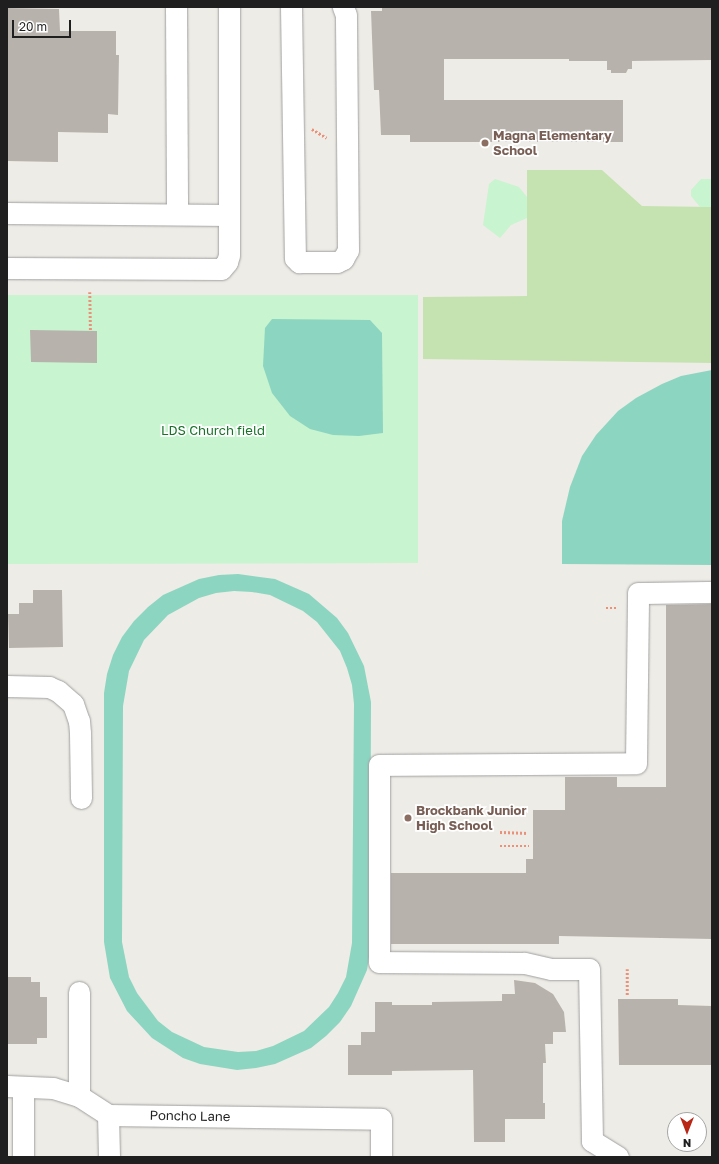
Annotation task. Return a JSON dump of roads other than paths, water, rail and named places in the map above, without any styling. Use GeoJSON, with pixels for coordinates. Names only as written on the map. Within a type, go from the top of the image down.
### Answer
{"type":"FeatureCollection","features":[{"type":"Feature","properties":{"kind":"street"},"geometry":{"type":"LineString","coordinates":[[176,7],[177,214]]}},
{"type":"Feature","properties":{"kind":"street"},"geometry":{"type":"LineString","coordinates":[[7,268],[221,269],[227,262],[229,255],[229,7]]}},
{"type":"Feature","properties":{"kind":"street"},"geometry":{"type":"LineString","coordinates":[[291,7],[296,261],[337,262],[343,259],[347,254],[346,15],[344,7]]}},
{"type":"Feature","properties":{"kind":"street"},"geometry":{"type":"LineString","coordinates":[[7,213],[229,215]]}},
{"type":"Feature","properties":{"kind":"street"},"geometry":{"type":"LineString","coordinates":[[618,1157],[592,1141],[589,969],[551,969],[524,963],[379,962],[379,765],[636,764],[638,593],[712,592]]}},
{"type":"Feature","properties":{"kind":"street"},"geometry":{"type":"LineString","coordinates":[[7,686],[49,687],[58,691],[73,704],[79,721],[80,733],[80,798]]}},
{"type":"Feature","properties":{"kind":"street"},"geometry":{"type":"LineString","coordinates":[[79,992],[79,1096]]}},
{"type":"Feature","properties":{"kind":"street"},"geometry":{"type":"LineString","coordinates":[[23,1157],[15,1087],[53,1088],[79,1096],[108,1116],[109,1157]]}},
{"type":"Feature","properties":{"kind":"street","name":"Poncho Lane"},"geometry":{"type":"LineString","coordinates":[[108,1116],[381,1119],[381,1157]]}},
{"type":"Feature","properties":{"kind":"place","name":"Magna Elementary School"},"geometry":{"type":"Point","coordinates":[485,143]}},
{"type":"Feature","properties":{"kind":"place","name":"Brockbank Junior High School"},"geometry":{"type":"Point","coordinates":[408,818]}},
{"type":"Feature","properties":{"kind":"park label","name":"LDS Church field"},"geometry":{"type":"Point","coordinates":[213,430]}}]}
